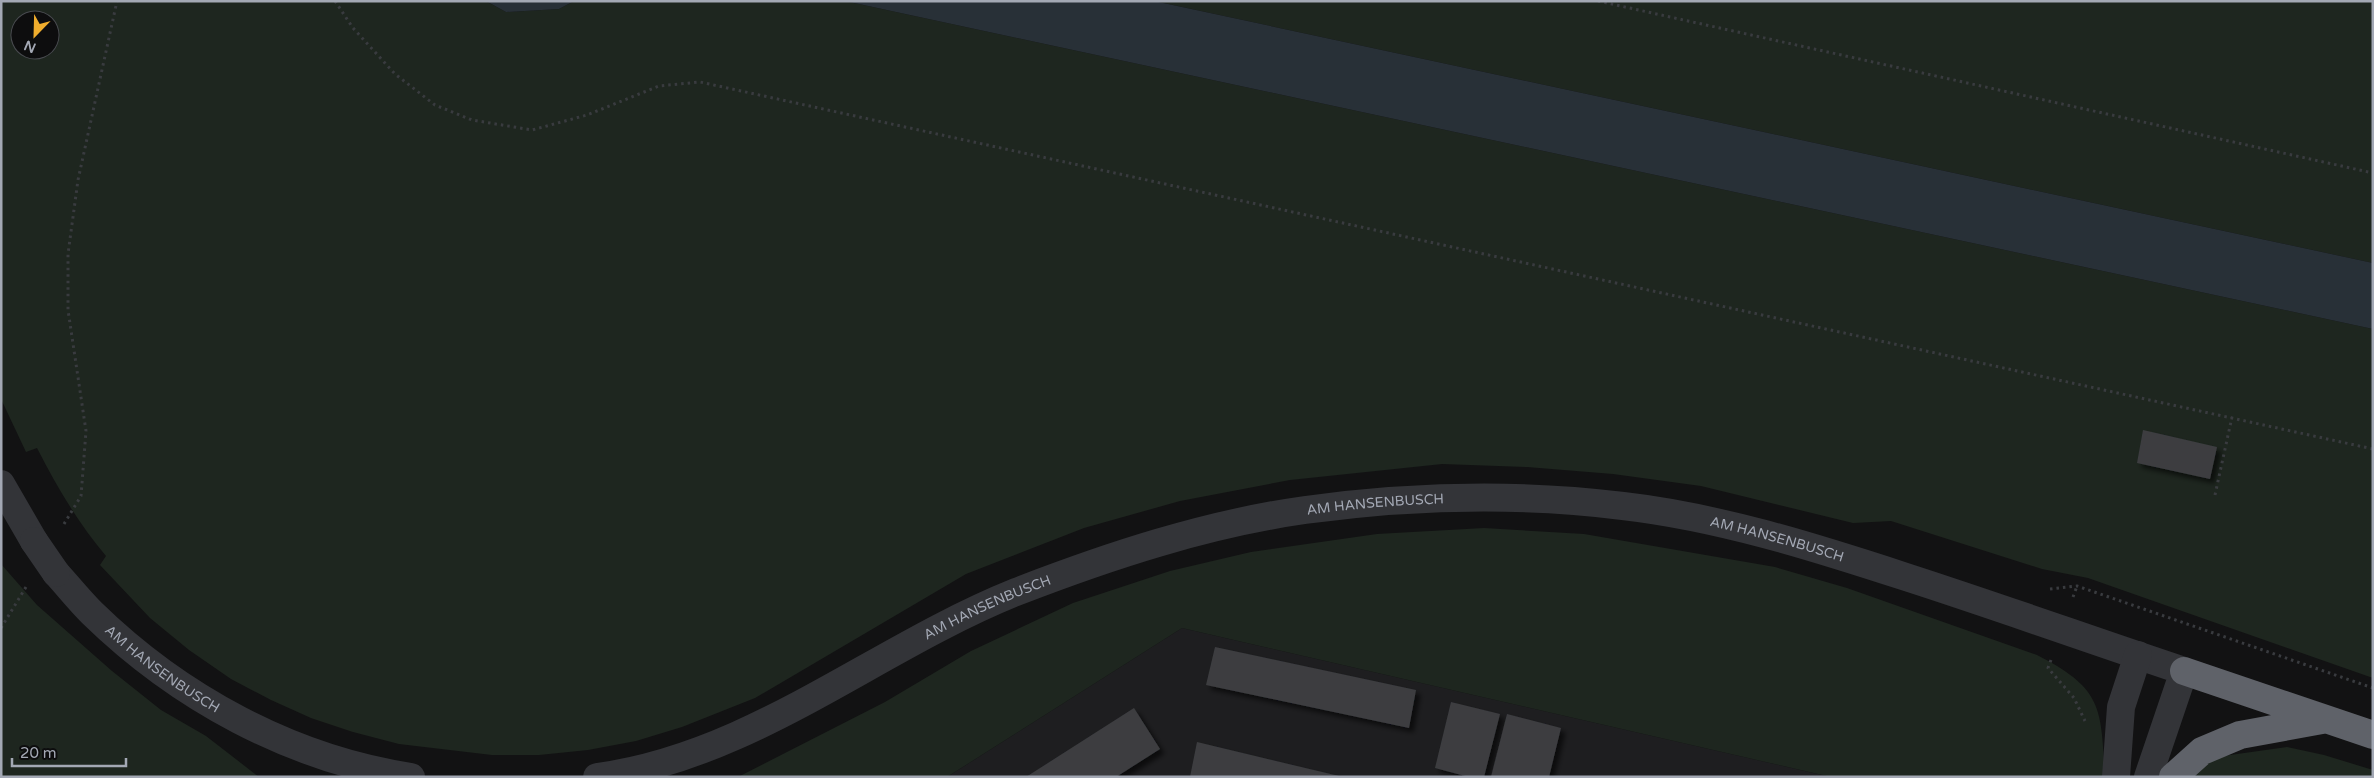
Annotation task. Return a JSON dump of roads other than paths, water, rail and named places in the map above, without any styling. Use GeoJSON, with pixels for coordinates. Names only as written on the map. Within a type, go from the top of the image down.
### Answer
{"type":"FeatureCollection","features":[{"type":"Feature","properties":{"kind":"highway"},"geometry":{"type":"LineString","coordinates":[[2184,671],[2373,735]]}},
{"type":"Feature","properties":{"kind":"highway"},"geometry":{"type":"LineString","coordinates":[[2173,777],[2202,751],[2240,735],[2324,719]]}},
{"type":"Feature","properties":{"kind":"street","name":"AM HANSENBUSCH"},"geometry":{"type":"LineString","coordinates":[[1,484],[34,541],[44,576],[183,688],[242,722],[316,753],[384,775],[411,777]]}},
{"type":"Feature","properties":{"kind":"street","name":"AM HANSENBUSCH"},"geometry":{"type":"LineString","coordinates":[[597,777],[654,766],[736,737],[946,626],[1011,594],[1108,558],[1209,529],[1304,510],[1430,498],[1531,500],[1623,506],[1716,523],[1837,554],[2184,671]]}},
{"type":"Feature","properties":{"kind":"street"},"geometry":{"type":"LineString","coordinates":[[2116,777],[2121,707],[2138,655]]}},
{"type":"Feature","properties":{"kind":"street"},"geometry":{"type":"LineString","coordinates":[[2148,777],[2184,671]]}}]}
